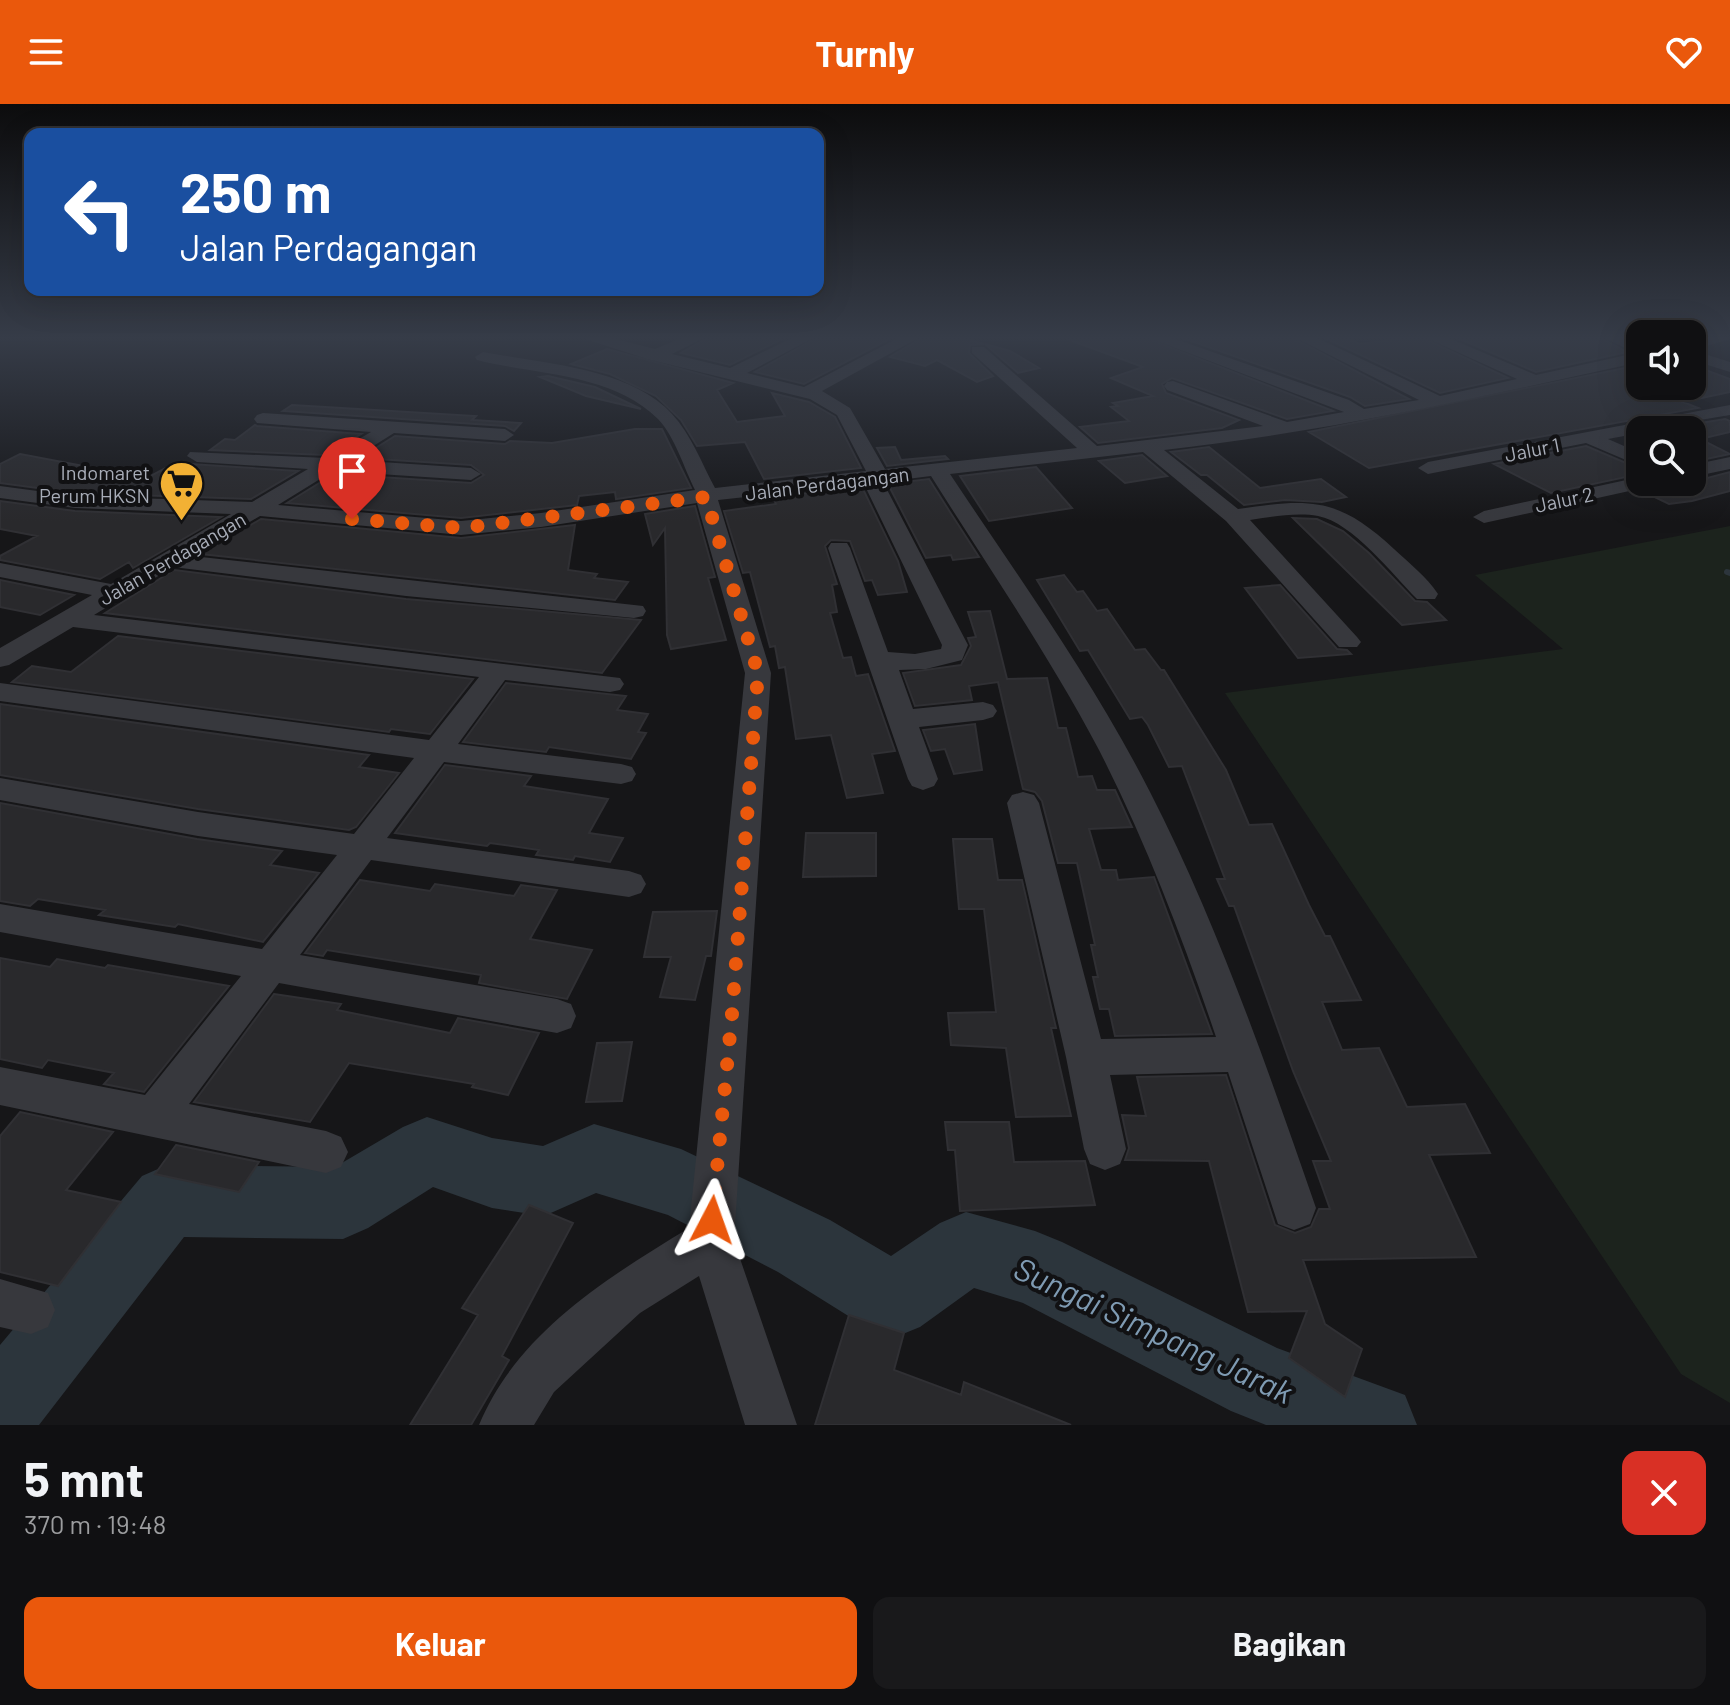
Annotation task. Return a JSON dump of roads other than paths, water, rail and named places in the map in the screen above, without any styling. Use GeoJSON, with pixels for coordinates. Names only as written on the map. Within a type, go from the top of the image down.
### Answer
{"type":"FeatureCollection","features":[{"type":"Feature","properties":{"kind":"street"},"geometry":{"type":"LineString","coordinates":[[639,398],[666,416],[707,497],[758,673],[732,1014],[711,1230],[771,1425]]}},
{"type":"Feature","properties":{"kind":"street"},"geometry":{"type":"LineString","coordinates":[[820,398],[844,412],[955,645],[953,654],[947,656],[882,661]]}},
{"type":"Feature","properties":{"kind":"street"},"geometry":{"type":"LineString","coordinates":[[1032,398],[1093,452]]}},
{"type":"Feature","properties":{"kind":"street"},"geometry":{"type":"LineString","coordinates":[[1204,398],[1285,428]]}},
{"type":"Feature","properties":{"kind":"street"},"geometry":{"type":"LineString","coordinates":[[1325,398],[1363,416]]}},
{"type":"Feature","properties":{"kind":"street"},"geometry":{"type":"LineString","coordinates":[[1429,398],[1438,402]]}},
{"type":"Feature","properties":{"kind":"street","name":"Jalan Perdagangan"},"geometry":{"type":"LineString","coordinates":[[2,656],[256,509],[461,528],[1285,428],[1458,398]]}},
{"type":"Feature","properties":{"kind":"street","name":"Jalur 1"},"geometry":{"type":"LineString","coordinates":[[1428,468],[1730,410]]}},
{"type":"Feature","properties":{"kind":"street"},"geometry":{"type":"LineString","coordinates":[[263,419],[505,435]]}},
{"type":"Feature","properties":{"kind":"street"},"geometry":{"type":"LineString","coordinates":[[0,492],[75,502],[256,509],[390,428]]}},
{"type":"Feature","properties":{"kind":"street"},"geometry":{"type":"LineString","coordinates":[[1589,438],[1626,454]]}},
{"type":"Feature","properties":{"kind":"street"},"geometry":{"type":"LineString","coordinates":[[1146,445],[1234,516],[1348,642]]}},
{"type":"Feature","properties":{"kind":"street"},"geometry":{"type":"LineString","coordinates":[[197,456],[471,474]]}},
{"type":"Feature","properties":{"kind":"street"},"geometry":{"type":"LineString","coordinates":[[1706,468],[1730,463]]}},
{"type":"Feature","properties":{"kind":"street"},"geometry":{"type":"LineString","coordinates":[[937,470],[1077,685],[1133,788],[1172,869],[1224,999],[1294,1208]]}},
{"type":"Feature","properties":{"kind":"street","name":"Jalur 2"},"geometry":{"type":"LineString","coordinates":[[1484,517],[1626,486]]}},
{"type":"Feature","properties":{"kind":"street"},"geometry":{"type":"LineString","coordinates":[[1234,516],[1279,509],[1333,513],[1354,527],[1426,594]]}},
{"type":"Feature","properties":{"kind":"street"},"geometry":{"type":"LineString","coordinates":[[839,548],[877,657],[882,661],[904,719],[923,779]]}},
{"type":"Feature","properties":{"kind":"street"},"geometry":{"type":"LineString","coordinates":[[169,560],[406,589],[634,611]]}},
{"type":"Feature","properties":{"kind":"street"},"geometry":{"type":"LineString","coordinates":[[0,570],[114,592]]}},
{"type":"Feature","properties":{"kind":"street"},"geometry":{"type":"LineString","coordinates":[[68,619],[610,684]]}},
{"type":"Feature","properties":{"kind":"street"},"geometry":{"type":"LineString","coordinates":[[154,1117],[498,671]]}},
{"type":"Feature","properties":{"kind":"street"},"geometry":{"type":"LineString","coordinates":[[0,692],[437,753],[621,774]]}},
{"type":"Feature","properties":{"kind":"street"},"geometry":{"type":"LineString","coordinates":[[904,719],[983,711]]}},
{"type":"Feature","properties":{"kind":"street"},"geometry":{"type":"LineString","coordinates":[[0,789],[198,824],[629,884]]}},
{"type":"Feature","properties":{"kind":"street"},"geometry":{"type":"LineString","coordinates":[[1023,803],[1086,1057],[1105,1149]]}},
{"type":"Feature","properties":{"kind":"street"},"geometry":{"type":"LineString","coordinates":[[0,918],[557,1016]]}},
{"type":"Feature","properties":{"kind":"street"},"geometry":{"type":"LineString","coordinates":[[1086,1057],[1242,1054]]}},
{"type":"Feature","properties":{"kind":"street"},"geometry":{"type":"LineString","coordinates":[[0,1086],[326,1152]]}},
{"type":"Feature","properties":{"kind":"street"},"geometry":{"type":"LineString","coordinates":[[505,1425],[536,1374],[623,1296],[672,1263],[711,1230]]}},
{"type":"Feature","properties":{"kind":"waterway","name":"Sungai Simpang Jarak"},"geometry":{"type":"LineString","coordinates":[[0,1409],[167,1201],[343,1203],[427,1151],[492,1173],[544,1181],[594,1158],[681,1184],[804,1246],[893,1300],[966,1249],[1035,1269],[1260,1382],[1375,1425]]}},
{"type":"Feature","properties":{"kind":"place","name":"Indomaret Perum HKSN"},"geometry":{"type":"Point","coordinates":[181,523]}}]}
